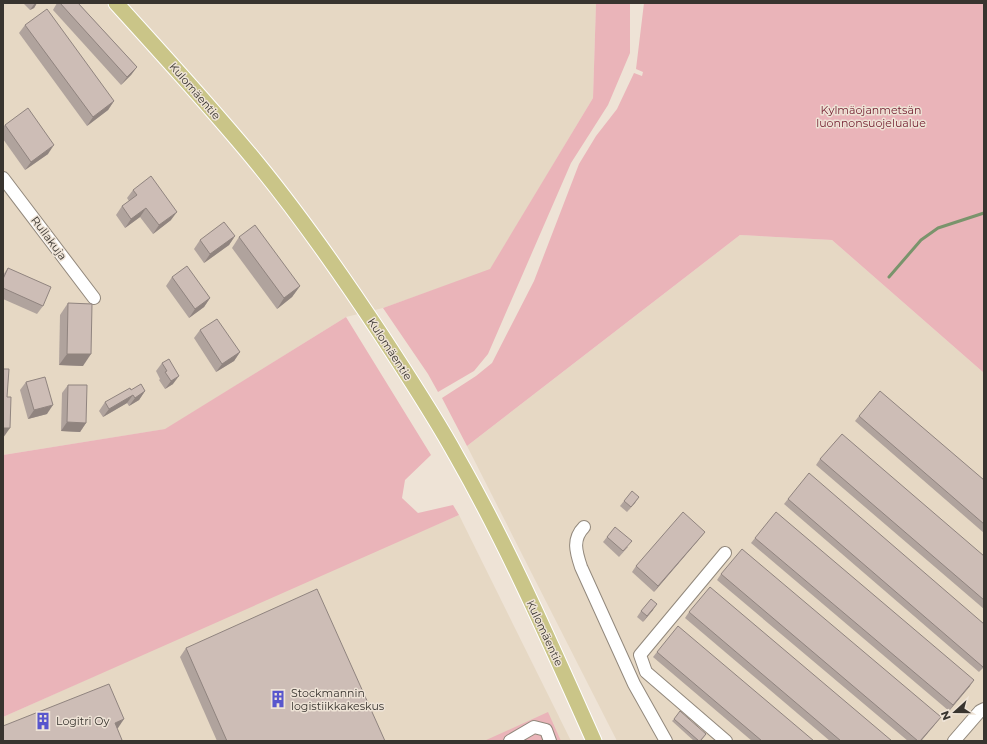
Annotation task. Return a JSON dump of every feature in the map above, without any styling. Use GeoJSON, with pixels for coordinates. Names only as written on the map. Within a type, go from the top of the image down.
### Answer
{"type":"FeatureCollection","features":[{"type":"Feature","properties":{"kind":"main road","name":"Kulomäentie"},"geometry":{"type":"LineString","coordinates":[[116,3],[258,164],[315,238],[411,380],[456,454],[482,503],[549,641],[594,741]]}},
{"type":"Feature","properties":{"kind":"street","name":"Rullakuja"},"geometry":{"type":"LineString","coordinates":[[3,178],[94,298]]}},
{"type":"Feature","properties":{"kind":"street"},"geometry":{"type":"LineString","coordinates":[[584,527],[576,540],[576,552],[581,567],[634,684],[666,741]]}},
{"type":"Feature","properties":{"kind":"street"},"geometry":{"type":"LineString","coordinates":[[725,553],[640,655],[646,672],[725,741]]}},
{"type":"Feature","properties":{"kind":"street"},"geometry":{"type":"LineString","coordinates":[[954,741],[980,711],[984,709]]}},
{"type":"Feature","properties":{"kind":"street"},"geometry":{"type":"LineString","coordinates":[[510,741],[534,727],[546,730],[550,741]]}},
{"type":"Feature","properties":{"kind":"shaded area"},"geometry":{"type":"Polygon","coordinates":[[[3,3],[596,3],[593,98],[490,270],[383,308],[346,317],[166,429],[3,455],[3,3]]]}},
{"type":"Feature","properties":{"kind":"shaded area"},"geometry":{"type":"Polygon","coordinates":[[[740,235],[832,240],[984,373],[984,741],[617,741],[467,446],[740,235]]]}},
{"type":"Feature","properties":{"kind":"shaded area"},"geometry":{"type":"Polygon","coordinates":[[[459,515],[571,741],[3,741],[3,717],[346,563],[459,515]]]}},
{"type":"Feature","properties":{"kind":"green space"},"geometry":{"type":"Polygon","coordinates":[[[596,3],[630,3],[630,53],[608,105],[571,163],[488,354],[474,371],[438,392],[428,374],[383,308],[490,269],[593,98],[596,3]]]}},
{"type":"Feature","properties":{"kind":"green space","name":"Kylmäojanmetsän luonnonsuojelualue"},"geometry":{"type":"Polygon","coordinates":[[[644,3],[984,3],[984,373],[832,240],[740,235],[467,446],[442,398],[476,376],[492,363],[534,281],[579,164],[596,136],[617,109],[634,73],[642,76],[643,72],[636,69],[644,3]]]}},
{"type":"Feature","properties":{"kind":"green space"},"geometry":{"type":"Polygon","coordinates":[[[346,317],[431,455],[405,480],[402,498],[418,513],[453,505],[459,515],[3,717],[3,455],[165,429],[346,317]]]}},
{"type":"Feature","properties":{"kind":"green space"},"geometry":{"type":"Polygon","coordinates":[[[548,712],[561,741],[484,741],[548,712]]]}},
{"type":"Feature","properties":{"kind":"building"},"geometry":{"type":"Polygon","coordinates":[[[60,3],[78,3],[137,67],[127,77],[60,3]]]}},
{"type":"Feature","properties":{"kind":"building"},"geometry":{"type":"Polygon","coordinates":[[[47,9],[114,101],[93,117],[25,25],[47,9]]]}},
{"type":"Feature","properties":{"kind":"building"},"geometry":{"type":"Polygon","coordinates":[[[28,108],[54,145],[31,162],[5,125],[28,108]]]}},
{"type":"Feature","properties":{"kind":"building"},"geometry":{"type":"Polygon","coordinates":[[[151,176],[177,212],[159,225],[146,208],[131,219],[122,206],[137,195],[133,190],[151,176]]]}},
{"type":"Feature","properties":{"kind":"building"},"geometry":{"type":"Polygon","coordinates":[[[224,222],[235,236],[210,254],[200,240],[224,222]]]}},
{"type":"Feature","properties":{"kind":"building"},"geometry":{"type":"Polygon","coordinates":[[[255,225],[300,286],[284,298],[239,237],[255,225]]]}},
{"type":"Feature","properties":{"kind":"building"},"geometry":{"type":"Polygon","coordinates":[[[187,266],[210,298],[195,309],[172,277],[187,266]]]}},
{"type":"Feature","properties":{"kind":"building"},"geometry":{"type":"Polygon","coordinates":[[[8,268],[51,287],[43,306],[3,288],[3,279],[8,268]]]}},
{"type":"Feature","properties":{"kind":"building"},"geometry":{"type":"Polygon","coordinates":[[[68,303],[92,304],[91,354],[67,354],[68,303]]]}},
{"type":"Feature","properties":{"kind":"building"},"geometry":{"type":"Polygon","coordinates":[[[217,319],[240,352],[222,364],[200,330],[217,319]]]}},
{"type":"Feature","properties":{"kind":"building"},"geometry":{"type":"Polygon","coordinates":[[[169,359],[179,376],[171,381],[165,372],[167,371],[162,363],[169,359]]]}},
{"type":"Feature","properties":{"kind":"building"},"geometry":{"type":"Polygon","coordinates":[[[3,369],[9,369],[7,397],[11,397],[10,428],[3,428],[3,369]]]}},
{"type":"Feature","properties":{"kind":"building"},"geometry":{"type":"Polygon","coordinates":[[[45,377],[53,405],[34,410],[26,382],[45,377]]]}},
{"type":"Feature","properties":{"kind":"building"},"geometry":{"type":"Polygon","coordinates":[[[141,384],[145,391],[135,398],[133,395],[109,409],[105,402],[130,388],[131,390],[141,384]]]}},
{"type":"Feature","properties":{"kind":"building"},"geometry":{"type":"Polygon","coordinates":[[[68,385],[87,385],[86,423],[67,422],[68,385]]]}},
{"type":"Feature","properties":{"kind":"building"},"geometry":{"type":"Polygon","coordinates":[[[880,391],[984,480],[984,524],[859,416],[880,391]]]}},
{"type":"Feature","properties":{"kind":"building"},"geometry":{"type":"Polygon","coordinates":[[[842,434],[984,556],[984,600],[820,459],[842,434]]]}},
{"type":"Feature","properties":{"kind":"building"},"geometry":{"type":"Polygon","coordinates":[[[809,473],[984,624],[983,667],[788,499],[809,473]]]}},
{"type":"Feature","properties":{"kind":"building"},"geometry":{"type":"Polygon","coordinates":[[[632,491],[639,497],[631,507],[624,501],[632,491]]]}},
{"type":"Feature","properties":{"kind":"building"},"geometry":{"type":"Polygon","coordinates":[[[683,512],[705,532],[658,586],[636,566],[683,512]]]}},
{"type":"Feature","properties":{"kind":"building"},"geometry":{"type":"Polygon","coordinates":[[[776,512],[974,680],[953,705],[755,538],[776,512]]]}},
{"type":"Feature","properties":{"kind":"building"},"geometry":{"type":"Polygon","coordinates":[[[615,527],[632,541],[623,551],[607,537],[615,527]]]}},
{"type":"Feature","properties":{"kind":"building"},"geometry":{"type":"Polygon","coordinates":[[[742,549],[941,717],[920,741],[918,741],[721,574],[742,549]]]}},
{"type":"Feature","properties":{"kind":"building"},"geometry":{"type":"Polygon","coordinates":[[[710,587],[892,741],[841,741],[689,612],[710,587]]]}},
{"type":"Feature","properties":{"kind":"building","name":"Stockmannin logistiikkakeskus"},"geometry":{"type":"Polygon","coordinates":[[[317,589],[385,741],[227,741],[186,648],[317,589]]]}},
{"type":"Feature","properties":{"kind":"building"},"geometry":{"type":"Polygon","coordinates":[[[651,599],[657,604],[647,616],[641,611],[651,599]]]}},
{"type":"Feature","properties":{"kind":"building"},"geometry":{"type":"Polygon","coordinates":[[[678,626],[814,741],[762,741],[657,652],[678,626]]]}},
{"type":"Feature","properties":{"kind":"building"},"geometry":{"type":"Polygon","coordinates":[[[109,684],[124,719],[115,723],[122,740],[3,741],[3,726],[109,684]]]}},
{"type":"Feature","properties":{"kind":"building"},"geometry":{"type":"Polygon","coordinates":[[[680,711],[706,734],[700,741],[674,719],[680,711]]]}},
{"type":"Feature","properties":{"kind":"waterway"},"geometry":{"type":"LineString","coordinates":[[889,277],[921,240],[938,228],[984,213]]}},
{"type":"Feature","properties":{"kind":"place","name":"Stockmannin logistiikkakeskus"},"geometry":{"type":"Point","coordinates":[278,699]}},
{"type":"Feature","properties":{"kind":"place","name":"Logitri Oy"},"geometry":{"type":"Point","coordinates":[43,721]}}]}
